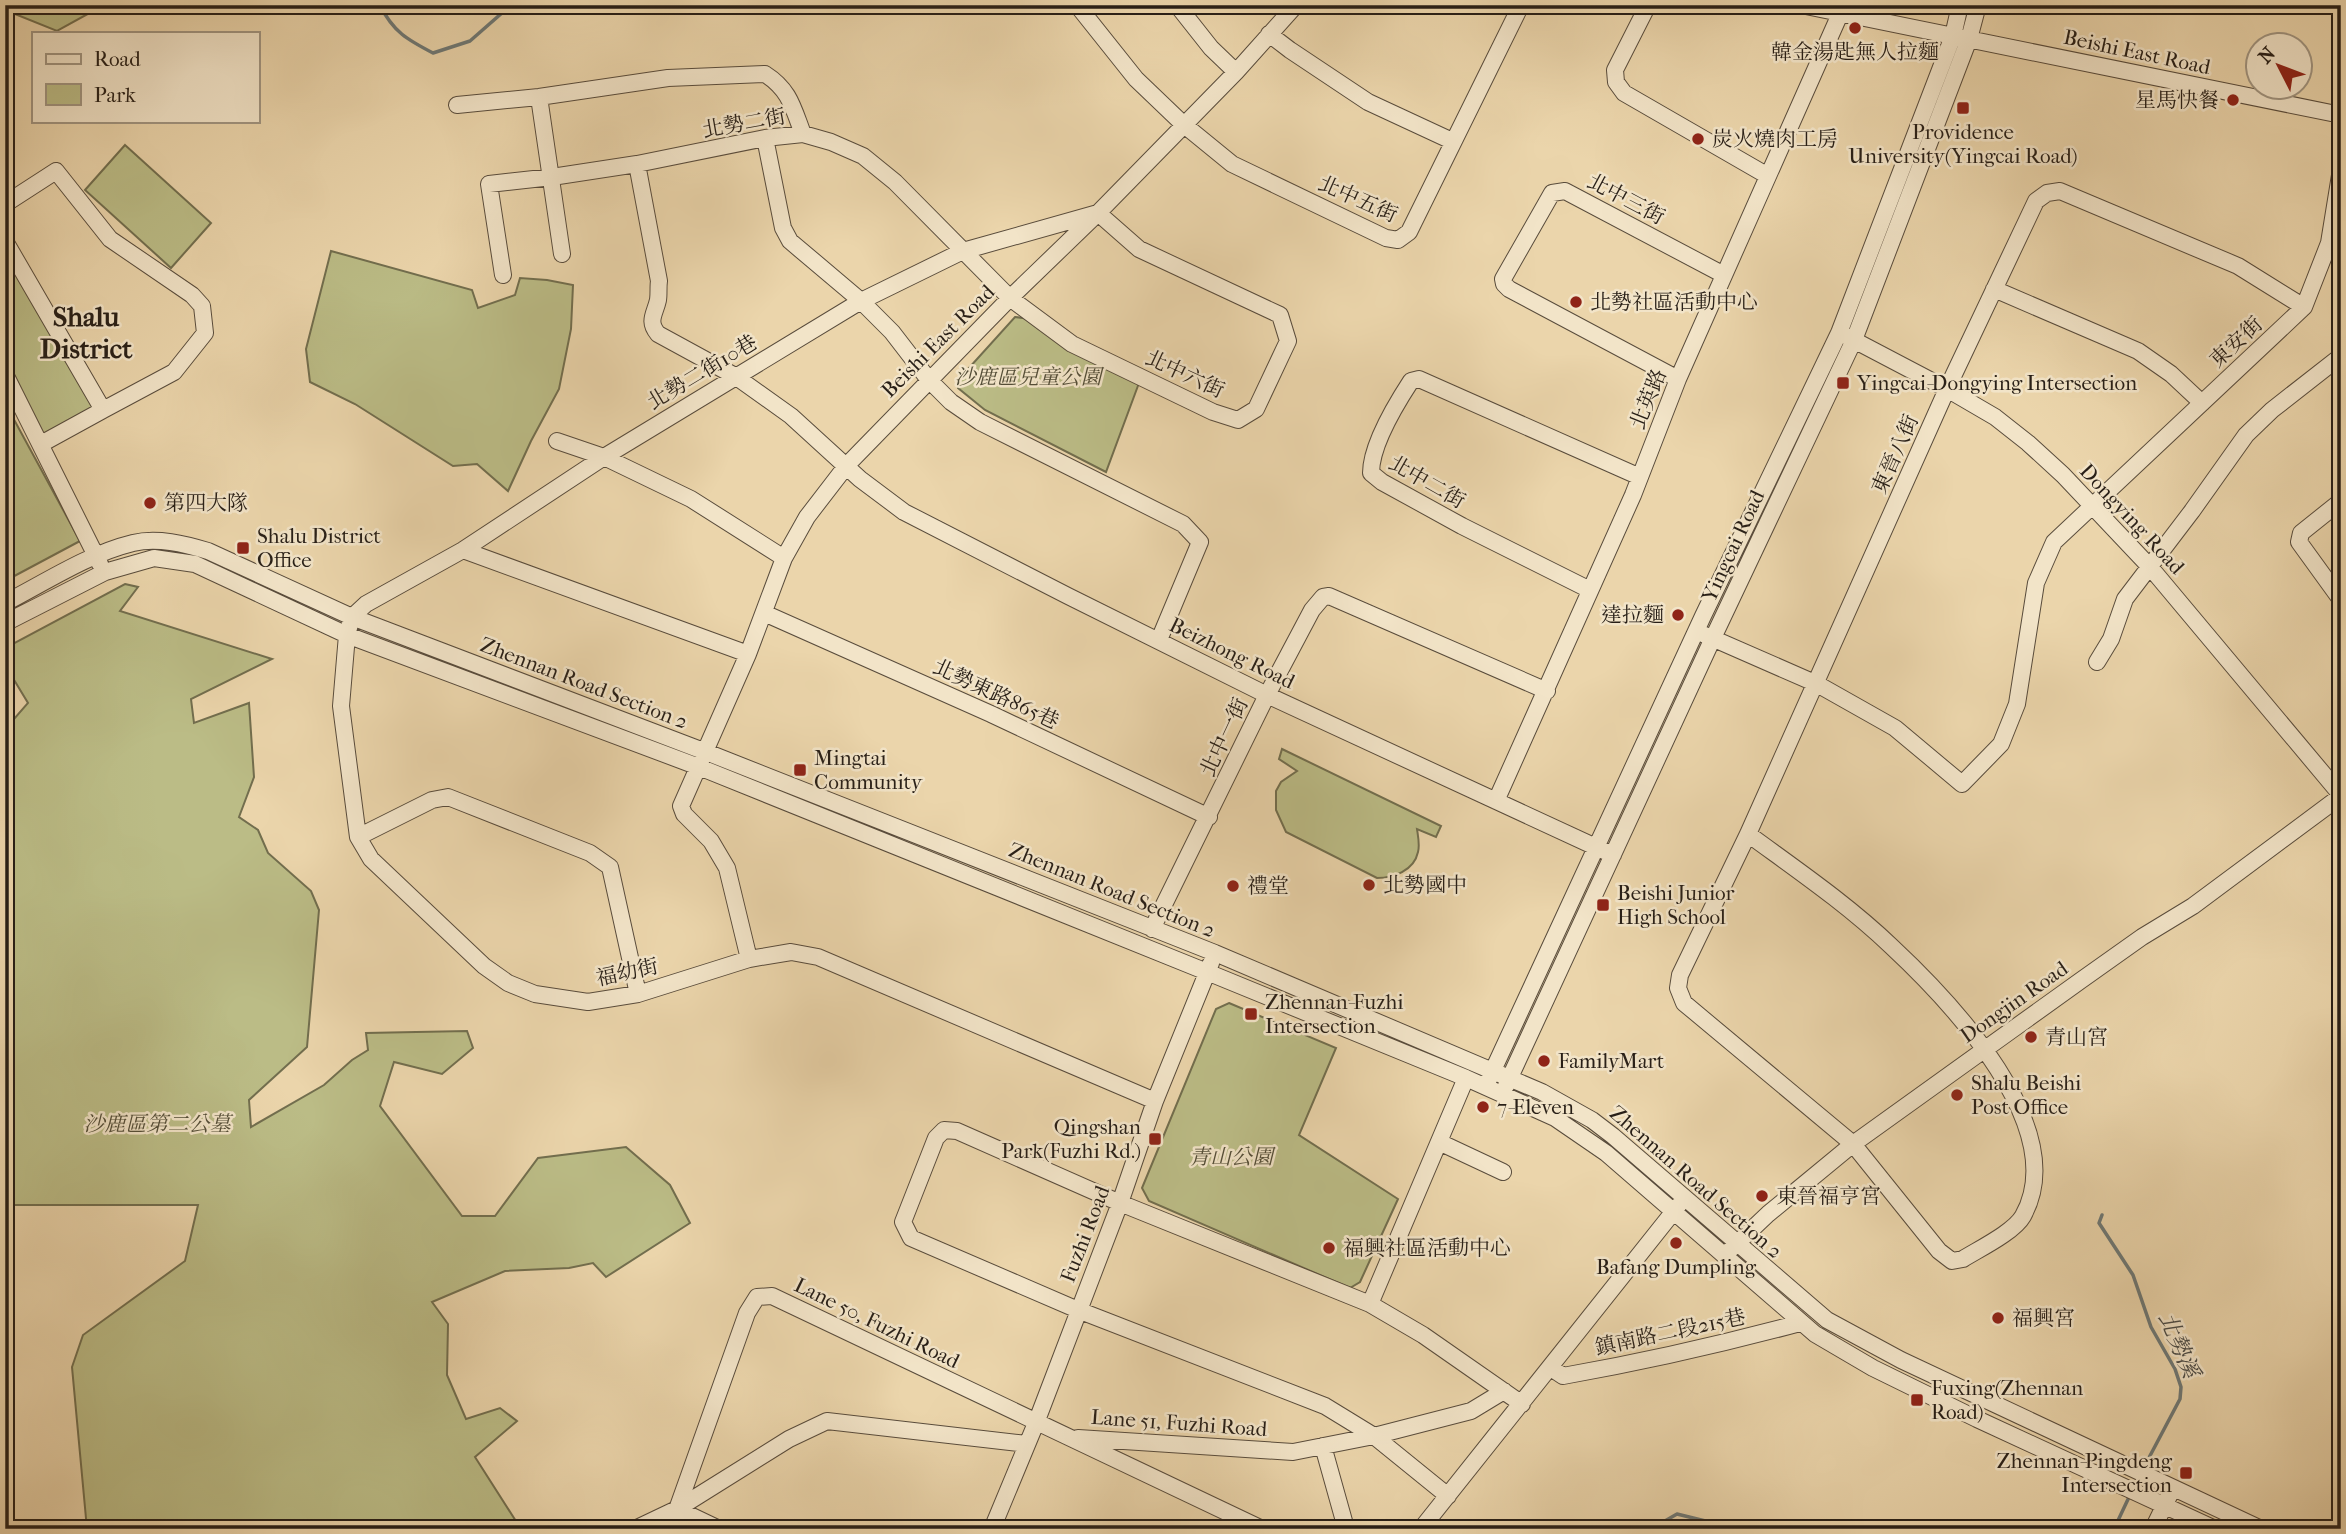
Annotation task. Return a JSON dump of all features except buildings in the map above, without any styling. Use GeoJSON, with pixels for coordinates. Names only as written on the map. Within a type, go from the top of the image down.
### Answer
{"type":"FeatureCollection","features":[{"type":"Feature","properties":{"kind":"street"},"geometry":{"type":"LineString","coordinates":[[1077,5],[1136,79],[1183,124]]}},
{"type":"Feature","properties":{"kind":"street"},"geometry":{"type":"LineString","coordinates":[[1177,5],[1211,48],[1236,72]]}},
{"type":"Feature","properties":{"kind":"street","name":"Beishi East Road"},"geometry":{"type":"LineString","coordinates":[[750,959],[727,868],[711,841],[684,814],[681,806],[748,653],[784,558],[807,517],[846,465],[1010,298],[1098,213],[1236,72],[1297,5]]}},
{"type":"Feature","properties":{"kind":"street","name":"北中五街"},"geometry":{"type":"LineString","coordinates":[[1183,124],[1232,164],[1386,238],[1398,240],[1409,232],[1521,5]]}},
{"type":"Feature","properties":{"kind":"street"},"geometry":{"type":"LineString","coordinates":[[1648,5],[1615,70],[1616,82],[1625,93],[1768,176]]}},
{"type":"Feature","properties":{"kind":"street","name":"Beishi East Road"},"geometry":{"type":"LineString","coordinates":[[1801,5],[2341,115]]}},
{"type":"Feature","properties":{"kind":"street","name":"Yingcai Road"},"geometry":{"type":"LineString","coordinates":[[1485,1087],[1595,846],[1839,333],[1953,36],[1960,5]]}},
{"type":"Feature","properties":{"kind":"street","name":"Yingcai Road"},"geometry":{"type":"LineString","coordinates":[[1503,1094],[1854,340],[1969,39],[1978,5]]}},
{"type":"Feature","properties":{"kind":"street","name":"北英路"},"geometry":{"type":"LineString","coordinates":[[1496,801],[1547,691],[1640,477],[1678,379],[1840,14]]}},
{"type":"Feature","properties":{"kind":"street"},"geometry":{"type":"LineString","coordinates":[[1269,34],[1368,102],[1452,141]]}},
{"type":"Feature","properties":{"kind":"street"},"geometry":{"type":"LineString","coordinates":[[457,105],[539,97],[668,78],[765,74],[787,93],[803,134]]}},
{"type":"Feature","properties":{"kind":"street"},"geometry":{"type":"LineString","coordinates":[[539,97],[562,254]]}},
{"type":"Feature","properties":{"kind":"street","name":"北勢二街"},"geometry":{"type":"LineString","coordinates":[[502,275],[489,184],[637,164],[765,138],[803,134],[831,142],[863,156],[895,183],[1010,298]]}},
{"type":"Feature","properties":{"kind":"street"},"geometry":{"type":"LineString","coordinates":[[765,138],[783,228],[790,241],[862,301],[951,402],[980,422],[1183,524],[1194,534],[1200,542],[1159,640]]}},
{"type":"Feature","properties":{"kind":"street","name":"Beizhong Road"},"geometry":{"type":"LineString","coordinates":[[637,164],[659,281],[651,319],[652,327],[658,334],[735,376],[791,416],[860,479],[904,512],[1267,695],[1612,855]]}},
{"type":"Feature","properties":{"kind":"street","name":"東安街"},"geometry":{"type":"LineString","coordinates":[[1817,684],[1895,727],[1962,784],[2001,744],[2017,704],[2036,583],[2054,542],[2304,307],[2329,243],[2341,169]]}},
{"type":"Feature","properties":{"kind":"street"},"geometry":{"type":"LineString","coordinates":[[5,204],[56,171],[110,239],[192,295],[202,306],[205,333],[174,372],[41,444]]}},
{"type":"Feature","properties":{"kind":"street","name":"北中三街"},"geometry":{"type":"LineString","coordinates":[[1678,379],[1509,289],[1503,279],[1552,193],[1565,191],[1724,275]]}},
{"type":"Feature","properties":{"kind":"street","name":"東晉八街"},"geometry":{"type":"LineString","coordinates":[[1853,1144],[1692,1011],[1681,998],[1678,988],[1680,975],[1817,684],[1947,388],[2036,201],[2047,193],[2060,191],[2238,266],[2304,307]]}},
{"type":"Feature","properties":{"kind":"street","name":"北勢二街10巷"},"geometry":{"type":"LineString","coordinates":[[352,617],[366,604],[463,550],[604,457],[862,301],[963,251],[1098,213]]}},
{"type":"Feature","properties":{"kind":"street","name":"北中六街"},"geometry":{"type":"LineString","coordinates":[[1010,298],[1072,344],[1213,412],[1238,420],[1256,409],[1288,341],[1280,315],[1139,249],[1098,213]]}},
{"type":"Feature","properties":{"kind":"street"},"geometry":{"type":"LineString","coordinates":[[5,241],[103,410]]}},
{"type":"Feature","properties":{"kind":"street"},"geometry":{"type":"LineString","coordinates":[[1994,289],[2138,351],[2171,374],[2202,403]]}},
{"type":"Feature","properties":{"kind":"street","name":"Dongying Road"},"geometry":{"type":"LineString","coordinates":[[1839,333],[1947,388],[1995,417],[2028,443],[2093,505],[2150,566],[2341,796]]}},
{"type":"Feature","properties":{"kind":"street"},"geometry":{"type":"LineString","coordinates":[[2097,662],[2111,639],[2126,598],[2246,435],[2341,356]]}},
{"type":"Feature","properties":{"kind":"street"},"geometry":{"type":"LineString","coordinates":[[5,374],[105,572]]}},
{"type":"Feature","properties":{"kind":"street","name":"北中二街"},"geometry":{"type":"LineString","coordinates":[[1590,590],[1462,526],[1382,482],[1371,474],[1371,462],[1376,450],[1398,401],[1411,381],[1419,379],[1640,477]]}},
{"type":"Feature","properties":{"kind":"street"},"geometry":{"type":"LineString","coordinates":[[557,441],[604,457],[691,499],[784,558]]}},
{"type":"Feature","properties":{"kind":"street"},"geometry":{"type":"LineString","coordinates":[[2341,501],[2301,533],[2299,542],[2341,600]]}},
{"type":"Feature","properties":{"kind":"street","name":"Zhennan Road Section 2"},"geometry":{"type":"LineString","coordinates":[[5,603],[95,556],[134,542],[183,544],[208,551],[352,617],[1466,1078],[1570,1128],[1606,1153],[1800,1323],[1873,1368],[2215,1529]]}},
{"type":"Feature","properties":{"kind":"street"},"geometry":{"type":"LineString","coordinates":[[463,550],[748,653]]}},
{"type":"Feature","properties":{"kind":"street","name":"Zhennan Road Section 2"},"geometry":{"type":"LineString","coordinates":[[5,623],[105,572],[154,558],[195,564],[347,635],[702,760],[1215,953],[1510,1077],[1592,1120],[1827,1320],[1857,1337],[2261,1529]]}},
{"type":"Feature","properties":{"kind":"street","name":"北中一街"},"geometry":{"type":"LineString","coordinates":[[1152,929],[1267,695],[1316,602],[1322,597],[1329,596],[1547,691]]}},
{"type":"Feature","properties":{"kind":"street","name":"北勢東路865巷"},"geometry":{"type":"LineString","coordinates":[[764,613],[991,714],[1209,817]]}},
{"type":"Feature","properties":{"kind":"street","name":"福幼街"},"geometry":{"type":"LineString","coordinates":[[352,617],[347,635],[341,706],[358,837],[371,859],[484,966],[508,983],[535,994],[587,1002],[638,994],[750,959],[791,952],[818,957],[1155,1101]]}},
{"type":"Feature","properties":{"kind":"street"},"geometry":{"type":"LineString","coordinates":[[1696,631],[1817,684]]}},
{"type":"Feature","properties":{"kind":"street","name":"Dongjin Road"},"geometry":{"type":"LineString","coordinates":[[1723,1256],[1853,1144],[2142,937],[2193,906],[2341,796]]}},
{"type":"Feature","properties":{"kind":"street"},"geometry":{"type":"LineString","coordinates":[[358,837],[432,800],[448,797],[590,853],[610,867],[638,994]]}},
{"type":"Feature","properties":{"kind":"street"},"geometry":{"type":"LineString","coordinates":[[1748,834],[1824,890],[1890,945],[1941,995],[2011,1089],[2025,1118],[2034,1169],[2032,1196],[2022,1219],[1963,1259],[1952,1261],[1939,1251],[1853,1144]]}},
{"type":"Feature","properties":{"kind":"street","name":"Fuzhi Road"},"geometry":{"type":"LineString","coordinates":[[992,1529],[1120,1203],[1155,1101],[1215,953]]}},
{"type":"Feature","properties":{"kind":"street"},"geometry":{"type":"LineString","coordinates":[[1370,1304],[1466,1078]]}},
{"type":"Feature","properties":{"kind":"street"},"geometry":{"type":"LineString","coordinates":[[1448,1496],[1374,1436],[1325,1406],[1077,1310],[911,1238],[903,1222],[936,1138],[944,1130],[957,1132],[1120,1203],[1370,1304],[1423,1335],[1522,1404]]}},
{"type":"Feature","properties":{"kind":"street"},"geometry":{"type":"LineString","coordinates":[[1439,1142],[1503,1172]]}},
{"type":"Feature","properties":{"kind":"street"},"geometry":{"type":"LineString","coordinates":[[1421,1529],[1685,1199]]}},
{"type":"Feature","properties":{"kind":"street","name":"Lane 50, Fuzhi Road"},"geometry":{"type":"LineString","coordinates":[[677,1509],[747,1313],[757,1297],[772,1296],[1068,1437]]}},
{"type":"Feature","properties":{"kind":"street","name":"鎮南路二段215巷"},"geometry":{"type":"LineString","coordinates":[[1551,1368],[1563,1376],[1622,1366],[1714,1346],[1800,1323]]}},
{"type":"Feature","properties":{"kind":"street","name":"Lane 51, Fuzhi Road"},"geometry":{"type":"LineString","coordinates":[[1068,1437],[1293,1452],[1374,1436],[1471,1411],[1504,1391]]}},
{"type":"Feature","properties":{"kind":"street"},"geometry":{"type":"LineString","coordinates":[[635,1529],[677,1509],[789,1439],[827,1421],[1027,1444]]}},
{"type":"Feature","properties":{"kind":"street","name":"Lane 51, Fuzhi Road"},"geometry":{"type":"LineString","coordinates":[[1068,1437],[1262,1529]]}},
{"type":"Feature","properties":{"kind":"street"},"geometry":{"type":"LineString","coordinates":[[1323,1446],[1344,1521]]}},
{"type":"Feature","properties":{"kind":"street"},"geometry":{"type":"LineString","coordinates":[[2153,1529],[2174,1488]]}},
{"type":"Feature","properties":{"kind":"street"},"geometry":{"type":"LineString","coordinates":[[670,1529],[677,1509]]}},
{"type":"Feature","properties":{"kind":"street"},"geometry":{"type":"LineString","coordinates":[[677,1509],[719,1529]]}},
{"type":"Feature","properties":{"kind":"green space"},"geometry":{"type":"Polygon","coordinates":[[[5,5],[104,5],[57,31],[5,10],[5,5]]]}},
{"type":"Feature","properties":{"kind":"green space"},"geometry":{"type":"Polygon","coordinates":[[[125,145],[211,223],[171,268],[85,190],[125,145]]]}},
{"type":"Feature","properties":{"kind":"green space"},"geometry":{"type":"Polygon","coordinates":[[[5,248],[97,407],[43,438],[5,366],[5,248]]]}},
{"type":"Feature","properties":{"kind":"green space"},"geometry":{"type":"Polygon","coordinates":[[[331,251],[472,290],[478,308],[515,295],[520,278],[573,285],[571,329],[559,389],[508,491],[477,464],[453,466],[355,404],[310,382],[306,349],[331,251]]]}},
{"type":"Feature","properties":{"kind":"green space","name":"沙鹿區兒童公園"},"geometry":{"type":"Polygon","coordinates":[[[1015,317],[1031,319],[1139,383],[1106,472],[985,410],[958,388],[959,379],[1015,317]]]}},
{"type":"Feature","properties":{"kind":"green space"},"geometry":{"type":"Polygon","coordinates":[[[5,403],[80,541],[5,581],[5,403]]]}},
{"type":"Feature","properties":{"kind":"green space","name":"沙鹿區第二公墓"},"geometry":{"type":"Polygon","coordinates":[[[125,584],[138,587],[120,611],[272,659],[191,699],[194,723],[249,703],[254,777],[239,817],[258,830],[268,853],[311,891],[319,910],[307,1047],[249,1100],[251,1127],[324,1085],[352,1060],[368,1050],[366,1033],[467,1031],[473,1048],[442,1074],[394,1062],[380,1106],[462,1216],[495,1216],[538,1158],[626,1147],[670,1185],[690,1223],[606,1277],[593,1263],[569,1268],[505,1271],[432,1302],[448,1324],[447,1375],[466,1419],[500,1408],[517,1421],[475,1457],[521,1529],[87,1529],[72,1367],[83,1335],[185,1261],[198,1205],[5,1205],[5,757],[13,750],[7,727],[28,703],[5,665],[5,648],[125,584]]]}},
{"type":"Feature","properties":{"kind":"green space"},"geometry":{"type":"Polygon","coordinates":[[[1282,749],[1441,826],[1436,837],[1417,829],[1419,849],[1412,864],[1396,875],[1377,878],[1286,832],[1276,810],[1276,791],[1281,782],[1297,771],[1279,759],[1282,749]]]}},
{"type":"Feature","properties":{"kind":"green space","name":"青山公園"},"geometry":{"type":"Polygon","coordinates":[[[1229,1003],[1336,1048],[1299,1135],[1398,1199],[1360,1282],[1350,1288],[1149,1201],[1142,1188],[1216,1009],[1229,1003]]]}},
{"type":"Feature","properties":{"kind":"waterway"},"geometry":{"type":"LineString","coordinates":[[380,5],[390,22],[402,34],[433,53],[470,41],[511,5]]}},
{"type":"Feature","properties":{"kind":"waterway","name":"北勢溪"},"geometry":{"type":"LineString","coordinates":[[2102,1215],[2099,1223],[2133,1275],[2151,1327],[2175,1369],[2181,1387],[2180,1399],[2143,1469]]}},
{"type":"Feature","properties":{"kind":"waterway","name":"北勢溪"},"geometry":{"type":"LineString","coordinates":[[2114,1529],[2130,1495]]}},
{"type":"Feature","properties":{"kind":"waterway","name":"北勢溪"},"geometry":{"type":"LineString","coordinates":[[1651,1529],[1677,1514],[1738,1529]]}},
{"type":"Feature","properties":{"kind":"place","name":"韓金湯匙無人拉麵"},"geometry":{"type":"Point","coordinates":[1855,28]}},
{"type":"Feature","properties":{"kind":"place","name":"星馬快餐"},"geometry":{"type":"Point","coordinates":[2233,100]}},
{"type":"Feature","properties":{"kind":"place","name":"Providence University(Yingcai Road)"},"geometry":{"type":"Point","coordinates":[1963,108]}},
{"type":"Feature","properties":{"kind":"place","name":"炭火燒肉工房"},"geometry":{"type":"Point","coordinates":[1698,139]}},
{"type":"Feature","properties":{"kind":"place","name":"北勢社區活動中心"},"geometry":{"type":"Point","coordinates":[1576,302]}},
{"type":"Feature","properties":{"kind":"place","name":"Yingcai-Dongying Intersection"},"geometry":{"type":"Point","coordinates":[1843,383]}},
{"type":"Feature","properties":{"kind":"place","name":"第四大隊"},"geometry":{"type":"Point","coordinates":[150,503]}},
{"type":"Feature","properties":{"kind":"place","name":"Shalu District Office"},"geometry":{"type":"Point","coordinates":[243,548]}},
{"type":"Feature","properties":{"kind":"place","name":"達拉麵"},"geometry":{"type":"Point","coordinates":[1678,615]}},
{"type":"Feature","properties":{"kind":"place","name":"Mingtai Community"},"geometry":{"type":"Point","coordinates":[800,770]}},
{"type":"Feature","properties":{"kind":"place","name":"北勢國中"},"geometry":{"type":"Point","coordinates":[1369,885]}},
{"type":"Feature","properties":{"kind":"place","name":"禮堂"},"geometry":{"type":"Point","coordinates":[1233,886]}},
{"type":"Feature","properties":{"kind":"place","name":"Beishi Junior High School"},"geometry":{"type":"Point","coordinates":[1603,905]}},
{"type":"Feature","properties":{"kind":"place","name":"Zhennan-Fuzhi Intersection"},"geometry":{"type":"Point","coordinates":[1251,1014]}},
{"type":"Feature","properties":{"kind":"place","name":"青山宮"},"geometry":{"type":"Point","coordinates":[2031,1037]}},
{"type":"Feature","properties":{"kind":"place","name":"FamilyMart"},"geometry":{"type":"Point","coordinates":[1544,1061]}},
{"type":"Feature","properties":{"kind":"place","name":"Shalu Beishi Post Office"},"geometry":{"type":"Point","coordinates":[1957,1095]}},
{"type":"Feature","properties":{"kind":"place","name":"7-Eleven"},"geometry":{"type":"Point","coordinates":[1483,1107]}},
{"type":"Feature","properties":{"kind":"place","name":"Qingshan Park(Fuzhi Rd.)"},"geometry":{"type":"Point","coordinates":[1155,1139]}},
{"type":"Feature","properties":{"kind":"place","name":"東晉福亨宮"},"geometry":{"type":"Point","coordinates":[1762,1196]}},
{"type":"Feature","properties":{"kind":"place","name":"Bafang Dumpling"},"geometry":{"type":"Point","coordinates":[1676,1243]}},
{"type":"Feature","properties":{"kind":"place","name":"福興社區活動中心"},"geometry":{"type":"Point","coordinates":[1329,1248]}},
{"type":"Feature","properties":{"kind":"place","name":"福興宮"},"geometry":{"type":"Point","coordinates":[1998,1318]}},
{"type":"Feature","properties":{"kind":"place","name":"Fuxing(Zhennan Road)"},"geometry":{"type":"Point","coordinates":[1917,1400]}},
{"type":"Feature","properties":{"kind":"place","name":"Zhennan-Pingdeng Intersection"},"geometry":{"type":"Point","coordinates":[2186,1473]}},
{"type":"Feature","properties":{"kind":"district","name":"Shalu District"},"geometry":{"type":"Point","coordinates":[86,332]}}]}
